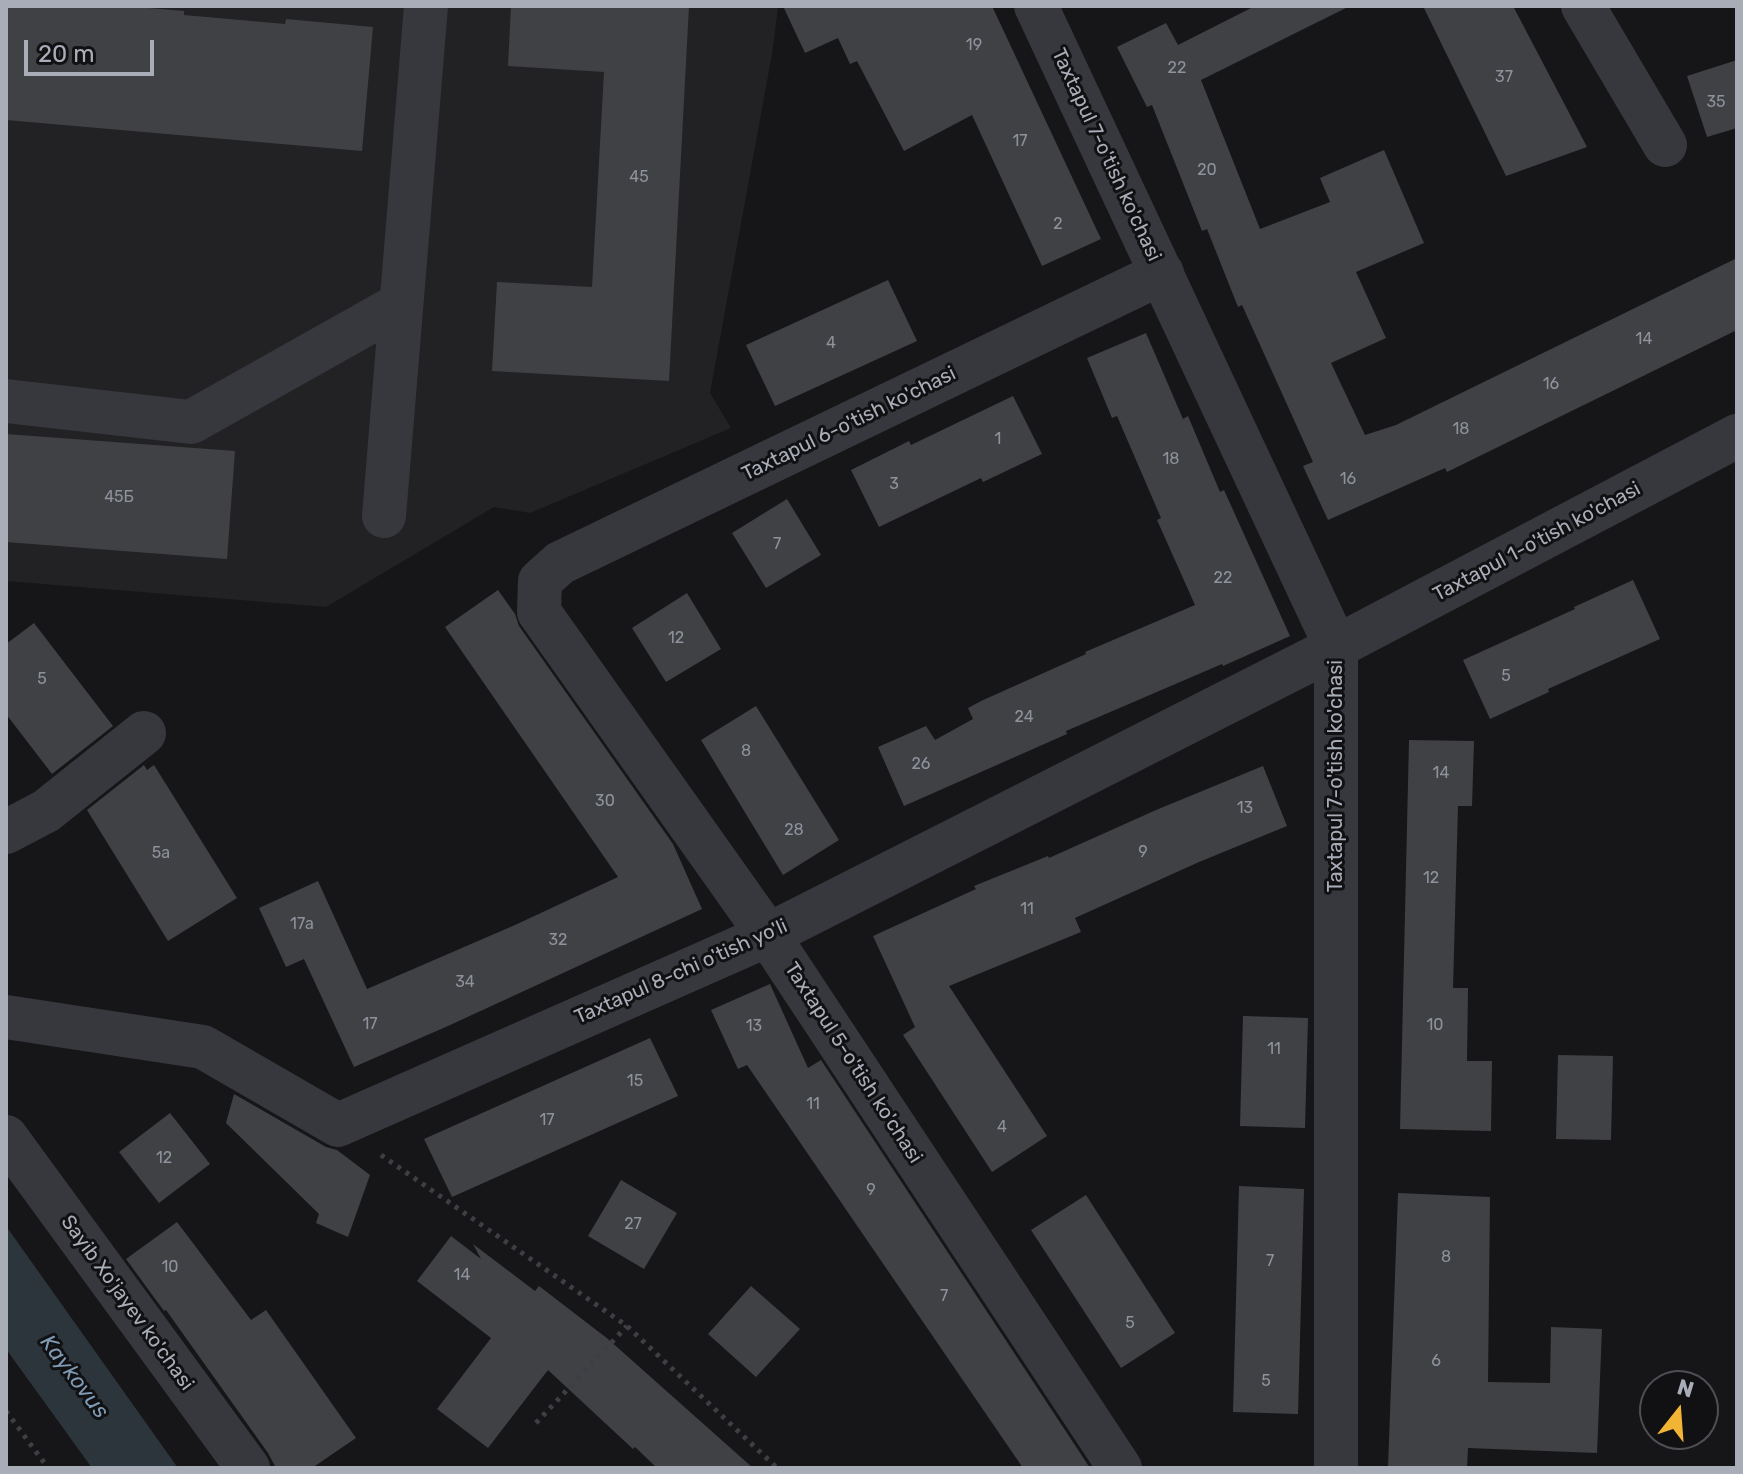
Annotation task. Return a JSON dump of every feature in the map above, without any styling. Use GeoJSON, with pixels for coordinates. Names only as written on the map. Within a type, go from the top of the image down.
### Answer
{"type":"FeatureCollection","features":[{"type":"Feature","properties":{"kind":"street"},"geometry":{"type":"LineString","coordinates":[[384,516],[426,6]]}},
{"type":"Feature","properties":{"kind":"street","name":"Taxtapul 7-o'tish ko'chasi"},"geometry":{"type":"LineString","coordinates":[[1036,6],[1336,647],[1336,1468]]}},
{"type":"Feature","properties":{"kind":"street"},"geometry":{"type":"LineString","coordinates":[[1583,6],[1665,145]]}},
{"type":"Feature","properties":{"kind":"street","name":"Taxtapul 6-o'tish ko'chasi"},"geometry":{"type":"LineString","coordinates":[[540,581],[560,563],[1162,273]]}},
{"type":"Feature","properties":{"kind":"street"},"geometry":{"type":"LineString","coordinates":[[6,401],[191,422],[401,304]]}},
{"type":"Feature","properties":{"kind":"street","name":"Taxtapul 1-o'tish ko'chasi"},"geometry":{"type":"LineString","coordinates":[[1336,647],[1737,436]]}},
{"type":"Feature","properties":{"kind":"street","name":"Taxtapul 5-o'tish ko'chasi"},"geometry":{"type":"LineString","coordinates":[[540,581],[539,612],[768,935],[1120,1468]]}},
{"type":"Feature","properties":{"kind":"street","name":"Taxtapul 8-chi o'tish yo'li"},"geometry":{"type":"LineString","coordinates":[[338,1125],[768,935],[1336,647]]}},
{"type":"Feature","properties":{"kind":"street"},"geometry":{"type":"LineString","coordinates":[[6,832],[46,811],[144,733]]}},
{"type":"Feature","properties":{"kind":"street"},"geometry":{"type":"LineString","coordinates":[[6,1017],[203,1047],[338,1125]]}},
{"type":"Feature","properties":{"kind":"street","name":"Sayib Xo'jayev ko'chasi"},"geometry":{"type":"LineString","coordinates":[[6,1137],[248,1468]]}},
{"type":"Feature","properties":{"kind":"path"},"geometry":{"type":"LineString","coordinates":[[338,1125],[627,1326],[777,1468]]}},
{"type":"Feature","properties":{"kind":"path"},"geometry":{"type":"LineString","coordinates":[[536,1423],[627,1326]]}},
{"type":"Feature","properties":{"kind":"path"},"geometry":{"type":"LineString","coordinates":[[6,1411],[48,1468]]}},
{"type":"Feature","properties":{"kind":"shaded area"},"geometry":{"type":"Polygon","coordinates":[[[6,6],[778,8],[710,393],[731,428],[530,513],[494,507],[326,607],[6,581],[6,6]]]}},
{"type":"Feature","properties":{"kind":"water","name":"Kaykovus"},"geometry":{"type":"Polygon","coordinates":[[[6,1226],[178,1468],[92,1468],[6,1349],[6,1226]]]}},
{"type":"Feature","properties":{"kind":"building"},"geometry":{"type":"Polygon","coordinates":[[[6,6],[125,6],[285,24],[286,19],[373,27],[362,151],[6,120],[6,6]]]}},
{"type":"Feature","properties":{"kind":"building"},"geometry":{"type":"Polygon","coordinates":[[[511,6],[689,6],[669,381],[492,371],[497,282],[592,287],[604,72],[508,66],[511,6]]]}},
{"type":"Feature","properties":{"kind":"building"},"geometry":{"type":"Polygon","coordinates":[[[783,6],[992,6],[1101,239],[1042,266],[972,115],[904,151],[857,61],[850,64],[838,38],[805,53],[783,6]]]}},
{"type":"Feature","properties":{"kind":"building"},"geometry":{"type":"Polygon","coordinates":[[[1255,6],[1350,6],[1201,80],[1260,229],[1330,202],[1320,178],[1384,150],[1424,243],[1356,272],[1386,338],[1331,363],[1365,435],[1396,425],[1737,258],[1737,330],[1447,472],[1445,468],[1328,520],[1303,466],[1313,462],[1242,305],[1238,307],[1207,229],[1202,231],[1152,105],[1147,107],[1117,47],[1166,23],[1178,45],[1255,6]]]}},
{"type":"Feature","properties":{"kind":"building"},"geometry":{"type":"Polygon","coordinates":[[[1423,6],[1513,6],[1587,147],[1506,176],[1423,6]]]}},
{"type":"Feature","properties":{"kind":"building"},"geometry":{"type":"Polygon","coordinates":[[[1737,60],[1737,128],[1707,137],[1687,76],[1737,60]]]}},
{"type":"Feature","properties":{"kind":"building"},"geometry":{"type":"Polygon","coordinates":[[[888,280],[917,341],[775,406],[746,345],[888,280]]]}},
{"type":"Feature","properties":{"kind":"building"},"geometry":{"type":"Polygon","coordinates":[[[1146,333],[1183,419],[1188,416],[1220,492],[1224,490],[1290,636],[1066,731],[1067,734],[904,806],[878,747],[926,726],[935,740],[973,719],[968,708],[981,701],[1195,605],[1157,520],[1161,518],[1117,416],[1112,418],[1087,358],[1146,333]]]}},
{"type":"Feature","properties":{"kind":"building"},"geometry":{"type":"Polygon","coordinates":[[[1013,396],[1042,454],[983,482],[981,478],[879,527],[851,470],[1013,396]]]}},
{"type":"Feature","properties":{"kind":"building"},"geometry":{"type":"Polygon","coordinates":[[[6,434],[235,451],[227,559],[6,542],[6,434]]]}},
{"type":"Feature","properties":{"kind":"building"},"geometry":{"type":"Polygon","coordinates":[[[787,499],[821,555],[766,588],[732,533],[787,499]]]}},
{"type":"Feature","properties":{"kind":"building"},"geometry":{"type":"Polygon","coordinates":[[[1633,580],[1660,639],[1548,689],[1549,692],[1490,719],[1463,660],[1633,580]]]}},
{"type":"Feature","properties":{"kind":"building"},"geometry":{"type":"Polygon","coordinates":[[[498,590],[515,614],[519,626],[673,844],[702,909],[354,1067],[304,959],[286,967],[259,908],[318,881],[367,989],[618,877],[445,627],[498,590]]]}},
{"type":"Feature","properties":{"kind":"building"},"geometry":{"type":"Polygon","coordinates":[[[687,593],[721,649],[666,682],[632,628],[687,593]]]}},
{"type":"Feature","properties":{"kind":"building"},"geometry":{"type":"Polygon","coordinates":[[[34,623],[113,726],[52,774],[6,714],[6,644],[34,623]]]}},
{"type":"Feature","properties":{"kind":"building"},"geometry":{"type":"Polygon","coordinates":[[[756,706],[839,840],[783,875],[701,740],[756,706]]]}},
{"type":"Feature","properties":{"kind":"building"},"geometry":{"type":"Polygon","coordinates":[[[1409,740],[1474,741],[1472,806],[1458,806],[1453,988],[1468,988],[1467,1061],[1492,1061],[1491,1131],[1400,1129],[1409,740]]]}},
{"type":"Feature","properties":{"kind":"building"},"geometry":{"type":"Polygon","coordinates":[[[144,765],[147,770],[154,765],[237,898],[168,941],[87,810],[144,765]]]}},
{"type":"Feature","properties":{"kind":"building"},"geometry":{"type":"Polygon","coordinates":[[[1263,766],[1287,826],[1075,918],[1081,932],[949,986],[1047,1136],[992,1172],[903,1035],[915,1027],[873,936],[976,889],[974,886],[1049,858],[1263,766]]]}},
{"type":"Feature","properties":{"kind":"building"},"geometry":{"type":"Polygon","coordinates":[[[770,984],[808,1068],[821,1060],[1090,1468],[1023,1468],[747,1065],[738,1069],[711,1010],[770,984]]]}},
{"type":"Feature","properties":{"kind":"building"},"geometry":{"type":"Polygon","coordinates":[[[1243,1016],[1308,1018],[1305,1128],[1240,1126],[1243,1016]]]}},
{"type":"Feature","properties":{"kind":"building"},"geometry":{"type":"Polygon","coordinates":[[[650,1038],[678,1096],[452,1197],[424,1139],[650,1038]]]}},
{"type":"Feature","properties":{"kind":"building"},"geometry":{"type":"Polygon","coordinates":[[[1558,1055],[1613,1056],[1611,1140],[1556,1139],[1558,1055]]]}},
{"type":"Feature","properties":{"kind":"building"},"geometry":{"type":"Polygon","coordinates":[[[234,1094],[326,1147],[337,1150],[370,1175],[348,1237],[316,1223],[319,1214],[226,1123],[234,1094]]]}},
{"type":"Feature","properties":{"kind":"building"},"geometry":{"type":"Polygon","coordinates":[[[170,1113],[210,1164],[159,1203],[119,1152],[170,1113]]]}},
{"type":"Feature","properties":{"kind":"building"},"geometry":{"type":"Polygon","coordinates":[[[621,1180],[677,1213],[644,1269],[588,1236],[621,1180]]]}},
{"type":"Feature","properties":{"kind":"building"},"geometry":{"type":"Polygon","coordinates":[[[1239,1186],[1304,1189],[1298,1414],[1233,1412],[1239,1186]]]}},
{"type":"Feature","properties":{"kind":"building"},"geometry":{"type":"Polygon","coordinates":[[[1398,1193],[1490,1197],[1488,1382],[1550,1383],[1551,1327],[1602,1329],[1597,1453],[1468,1448],[1467,1468],[1388,1468],[1398,1193]]]}},
{"type":"Feature","properties":{"kind":"building"},"geometry":{"type":"Polygon","coordinates":[[[1086,1195],[1175,1333],[1121,1368],[1031,1230],[1086,1195]]]}},
{"type":"Feature","properties":{"kind":"building"},"geometry":{"type":"Polygon","coordinates":[[[177,1222],[251,1320],[266,1310],[356,1438],[312,1468],[276,1468],[166,1310],[126,1259],[177,1222]]]}},
{"type":"Feature","properties":{"kind":"building"},"geometry":{"type":"Polygon","coordinates":[[[451,1236],[481,1259],[473,1244],[535,1291],[539,1286],[608,1339],[753,1468],[657,1468],[548,1370],[488,1448],[437,1409],[491,1338],[417,1281],[451,1236]]]}},
{"type":"Feature","properties":{"kind":"building"},"geometry":{"type":"Polygon","coordinates":[[[751,1286],[800,1329],[756,1377],[708,1334],[751,1286]]]}}]}
